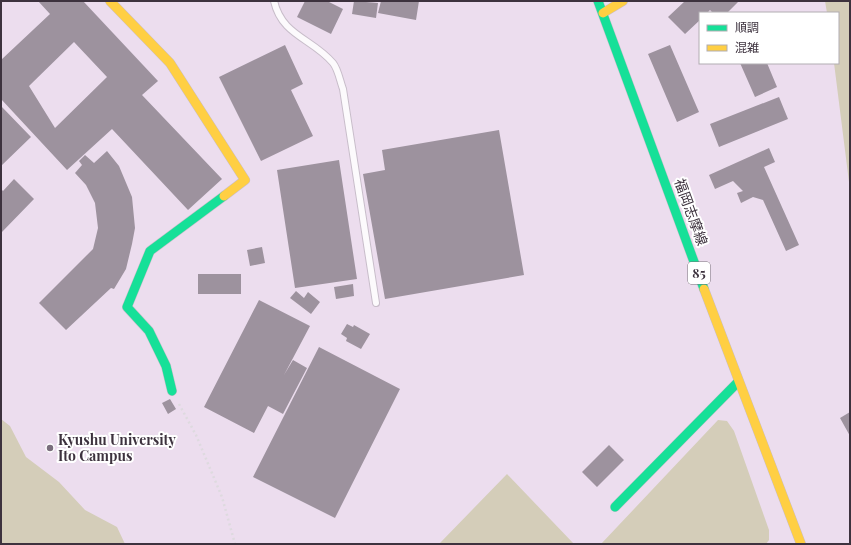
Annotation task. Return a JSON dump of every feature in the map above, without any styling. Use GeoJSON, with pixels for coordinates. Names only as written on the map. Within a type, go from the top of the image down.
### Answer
{"type":"FeatureCollection","features":[{"type":"Feature","properties":{"kind":"street"},"geometry":{"type":"LineString","coordinates":[[110,1],[170,63],[245,180],[150,251],[127,307],[149,331],[166,366],[172,391]]}},
{"type":"Feature","properties":{"kind":"street","name":"福岡志摩線"},"geometry":{"type":"LineString","coordinates":[[598,1],[738,382],[801,544]]}},
{"type":"Feature","properties":{"kind":"street"},"geometry":{"type":"LineString","coordinates":[[603,13],[623,1]]}},
{"type":"Feature","properties":{"kind":"street"},"geometry":{"type":"LineString","coordinates":[[615,507],[738,382]]}},
{"type":"Feature","properties":{"kind":"lane"},"geometry":{"type":"LineString","coordinates":[[274,1],[277,14],[293,34],[319,50],[334,64],[343,89],[376,303]]}},
{"type":"Feature","properties":{"kind":"path"},"geometry":{"type":"LineString","coordinates":[[172,391],[196,435],[222,497],[235,544]]}},
{"type":"Feature","properties":{"kind":"shaded area"},"geometry":{"type":"Polygon","coordinates":[[[825,1],[850,1],[850,190],[834,64],[839,64],[839,12],[827,12],[825,1]]]}},
{"type":"Feature","properties":{"kind":"shaded area"},"geometry":{"type":"Polygon","coordinates":[[[1,419],[10,426],[26,457],[59,482],[85,510],[117,527],[125,544],[1,544],[1,419]]]}},
{"type":"Feature","properties":{"kind":"shaded area"},"geometry":{"type":"Polygon","coordinates":[[[718,420],[727,421],[734,431],[769,530],[769,540],[766,544],[601,544],[718,420]]]}},
{"type":"Feature","properties":{"kind":"shaded area"},"geometry":{"type":"Polygon","coordinates":[[[507,474],[574,544],[439,544],[507,474]]]}},
{"type":"Feature","properties":{"kind":"building"},"geometry":{"type":"Polygon","coordinates":[[[38,1],[83,1],[158,81],[142,95],[222,179],[188,210],[112,129],[67,170],[1,99],[1,60],[50,14],[38,1]],[[74,42],[29,86],[55,128],[107,77],[74,42]]]}},
{"type":"Feature","properties":{"kind":"building"},"geometry":{"type":"Polygon","coordinates":[[[305,1],[327,1],[343,9],[331,34],[297,17],[305,1]]]}},
{"type":"Feature","properties":{"kind":"building"},"geometry":{"type":"Polygon","coordinates":[[[354,1],[378,3],[376,18],[352,14],[354,1]]]}},
{"type":"Feature","properties":{"kind":"building"},"geometry":{"type":"Polygon","coordinates":[[[381,1],[419,1],[416,20],[378,13],[381,1]]]}},
{"type":"Feature","properties":{"kind":"building"},"geometry":{"type":"Polygon","coordinates":[[[685,1],[738,2],[728,12],[712,12],[710,10],[708,12],[699,12],[699,21],[685,34],[668,17],[685,1]]]}},
{"type":"Feature","properties":{"kind":"building"},"geometry":{"type":"Polygon","coordinates":[[[285,45],[303,84],[291,90],[313,136],[261,161],[219,77],[285,45]]]}},
{"type":"Feature","properties":{"kind":"building"},"geometry":{"type":"Polygon","coordinates":[[[670,45],[699,112],[677,122],[648,54],[670,45]]]}},
{"type":"Feature","properties":{"kind":"building"},"geometry":{"type":"Polygon","coordinates":[[[740,64],[767,64],[777,87],[755,97],[740,64]]]}},
{"type":"Feature","properties":{"kind":"building"},"geometry":{"type":"Polygon","coordinates":[[[779,97],[788,119],[719,147],[710,124],[779,97]]]}},
{"type":"Feature","properties":{"kind":"building"},"geometry":{"type":"Polygon","coordinates":[[[1,106],[31,137],[1,166],[1,106]]]}},
{"type":"Feature","properties":{"kind":"building"},"geometry":{"type":"Polygon","coordinates":[[[499,130],[524,275],[385,299],[363,174],[385,170],[382,150],[499,130]]]}},
{"type":"Feature","properties":{"kind":"building"},"geometry":{"type":"Polygon","coordinates":[[[769,148],[775,162],[764,167],[799,245],[786,251],[763,200],[753,197],[741,203],[737,193],[743,191],[733,181],[715,189],[709,175],[769,148]]]}},
{"type":"Feature","properties":{"kind":"building"},"geometry":{"type":"Polygon","coordinates":[[[107,151],[119,166],[132,197],[135,228],[132,244],[126,269],[114,289],[111,288],[66,330],[39,303],[93,249],[98,228],[95,203],[86,185],[75,173],[82,165],[79,161],[85,155],[94,163],[107,151]]]}},
{"type":"Feature","properties":{"kind":"building"},"geometry":{"type":"Polygon","coordinates":[[[339,160],[357,279],[295,288],[277,170],[339,160]]]}},
{"type":"Feature","properties":{"kind":"building"},"geometry":{"type":"Polygon","coordinates":[[[14,179],[34,199],[1,233],[1,189],[3,191],[14,179]]]}},
{"type":"Feature","properties":{"kind":"building"},"geometry":{"type":"Polygon","coordinates":[[[262,247],[265,263],[250,266],[247,250],[262,247]]]}},
{"type":"Feature","properties":{"kind":"building"},"geometry":{"type":"Polygon","coordinates":[[[198,274],[241,274],[241,294],[198,294],[198,274]]]}},
{"type":"Feature","properties":{"kind":"building"},"geometry":{"type":"Polygon","coordinates":[[[353,284],[354,296],[336,299],[334,287],[353,284]]]}},
{"type":"Feature","properties":{"kind":"building"},"geometry":{"type":"Polygon","coordinates":[[[296,291],[304,298],[308,292],[320,302],[311,314],[290,298],[296,291]]]}},
{"type":"Feature","properties":{"kind":"building"},"geometry":{"type":"Polygon","coordinates":[[[259,300],[310,326],[284,375],[293,360],[307,368],[283,414],[268,406],[254,433],[204,407],[259,300]]]}},
{"type":"Feature","properties":{"kind":"building"},"geometry":{"type":"Polygon","coordinates":[[[347,324],[353,327],[354,325],[370,334],[361,349],[346,341],[347,338],[341,334],[347,324]]]}},
{"type":"Feature","properties":{"kind":"building"},"geometry":{"type":"Polygon","coordinates":[[[319,347],[400,389],[335,518],[253,477],[319,347]]]}},
{"type":"Feature","properties":{"kind":"building"},"geometry":{"type":"Polygon","coordinates":[[[170,399],[176,409],[168,414],[162,403],[170,399]]]}},
{"type":"Feature","properties":{"kind":"building"},"geometry":{"type":"Polygon","coordinates":[[[850,412],[850,436],[840,418],[850,412]]]}},
{"type":"Feature","properties":{"kind":"building"},"geometry":{"type":"Polygon","coordinates":[[[609,445],[624,460],[597,487],[582,472],[609,445]]]}},
{"type":"Feature","properties":{"kind":"traffic: fast"},"geometry":{"type":"LineString","coordinates":[[598,1],[704,289]]}},
{"type":"Feature","properties":{"kind":"traffic: fast"},"geometry":{"type":"LineString","coordinates":[[172,391],[166,366],[149,331],[127,307],[150,251],[224,196]]}},
{"type":"Feature","properties":{"kind":"traffic: fast"},"geometry":{"type":"LineString","coordinates":[[615,507],[738,382]]}},
{"type":"Feature","properties":{"kind":"traffic: slow"},"geometry":{"type":"LineString","coordinates":[[110,1],[170,63],[245,180],[224,196]]}},
{"type":"Feature","properties":{"kind":"traffic: slow"},"geometry":{"type":"LineString","coordinates":[[603,13],[623,1]]}},
{"type":"Feature","properties":{"kind":"traffic: slow"},"geometry":{"type":"LineString","coordinates":[[704,289],[801,544]]}},
{"type":"Feature","properties":{"kind":"place","name":"Kyushu University Ito Campus"},"geometry":{"type":"Point","coordinates":[50,448]}}]}
